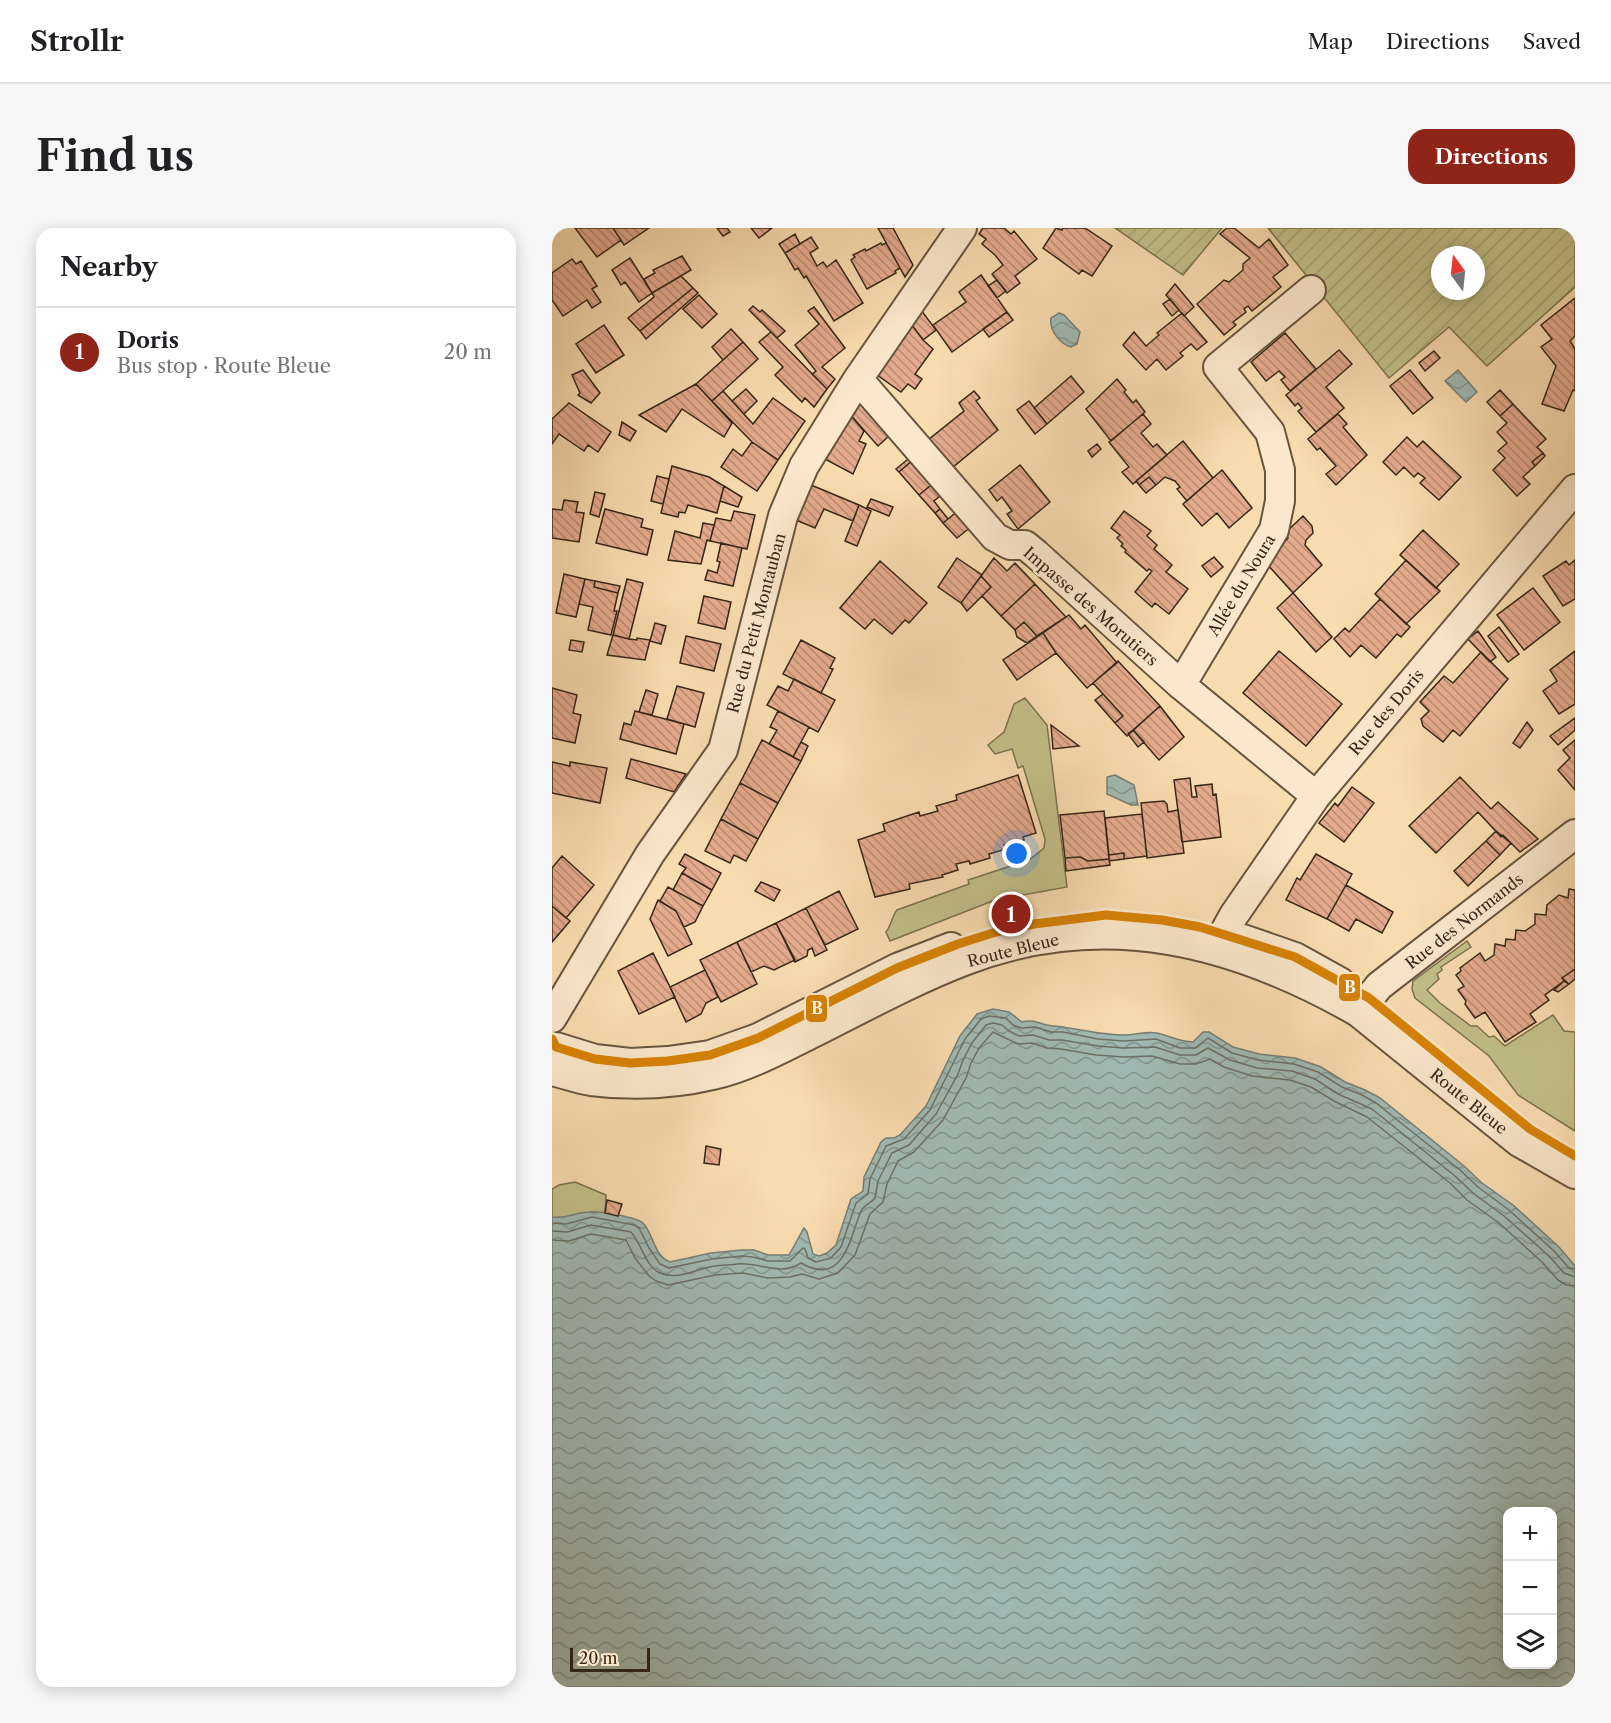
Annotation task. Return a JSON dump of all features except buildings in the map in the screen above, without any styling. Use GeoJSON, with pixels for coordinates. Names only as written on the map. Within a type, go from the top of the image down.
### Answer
{"type":"FeatureCollection","features":[{"type":"Feature","properties":{"kind":"street","name":"Rue du Petit Montauban"},"geometry":{"type":"LineString","coordinates":[[552,1018],[651,854],[723,750],[783,516],[804,466],[858,379],[962,228]]}},
{"type":"Feature","properties":{"kind":"street","name":"Allée du Noura"},"geometry":{"type":"LineString","coordinates":[[1181,685],[1274,530],[1280,501],[1280,470],[1270,432],[1218,367],[1311,290]]}},
{"type":"Feature","properties":{"kind":"street","name":"Impasse des Morutiers"},"geometry":{"type":"LineString","coordinates":[[858,379],[995,537],[1010,544],[1025,545],[1181,685],[1316,796]]}},
{"type":"Feature","properties":{"kind":"street","name":"Rue des Doris"},"geometry":{"type":"LineString","coordinates":[[1222,942],[1234,915],[1316,796],[1575,489]]}},
{"type":"Feature","properties":{"kind":"street","name":"Rue des Normands"},"geometry":{"type":"LineString","coordinates":[[1364,1005],[1379,986],[1575,834]]}},
{"type":"Feature","properties":{"kind":"street","name":"Route Bleue"},"geometry":{"type":"LineString","coordinates":[[553,1055],[591,1081],[666,1083],[732,1069],[785,1047],[965,960],[1045,940],[1112,934],[1159,937],[1197,944],[1222,942],[1272,969],[1313,987],[1364,1005],[1530,1129],[1575,1156]]}},
{"type":"Feature","properties":{"kind":"street","name":"Route Bleue"},"geometry":{"type":"LineString","coordinates":[[1364,1005],[1519,1142],[1575,1174]]}},
{"type":"Feature","properties":{"kind":"shaded area"},"geometry":{"type":"Polygon","coordinates":[[[1115,228],[1222,228],[1183,275],[1115,228]]]}},
{"type":"Feature","properties":{"kind":"shaded area"},"geometry":{"type":"Polygon","coordinates":[[[1268,228],[1575,228],[1575,287],[1487,366],[1449,327],[1389,378],[1268,228]]]}},
{"type":"Feature","properties":{"kind":"shaded area"},"geometry":{"type":"Polygon","coordinates":[[[1025,698],[1047,725],[1067,887],[995,900],[890,941],[886,932],[897,910],[969,884],[968,880],[1029,860],[1044,848],[1045,839],[1023,766],[1018,768],[1012,749],[995,754],[988,745],[1004,732],[1014,704],[1025,698]]]}},
{"type":"Feature","properties":{"kind":"shaded area"},"geometry":{"type":"Polygon","coordinates":[[[1467,941],[1471,947],[1441,967],[1442,970],[1437,974],[1439,979],[1427,990],[1440,1003],[1471,1026],[1477,1026],[1489,1037],[1494,1036],[1505,1046],[1553,1015],[1564,1031],[1575,1032],[1575,1131],[1518,1095],[1489,1056],[1415,998],[1412,989],[1413,981],[1467,941]]]}},
{"type":"Feature","properties":{"kind":"shaded area"},"geometry":{"type":"Polygon","coordinates":[[[575,1182],[606,1195],[605,1213],[618,1216],[552,1246],[552,1189],[575,1182]]]}},
{"type":"Feature","properties":{"kind":"water"},"geometry":{"type":"Polygon","coordinates":[[[1059,313],[1064,315],[1080,332],[1077,344],[1071,347],[1059,340],[1052,327],[1051,318],[1059,313]]]}},
{"type":"Feature","properties":{"kind":"water"},"geometry":{"type":"Polygon","coordinates":[[[1458,370],[1477,392],[1466,402],[1445,381],[1458,370]]]}},
{"type":"Feature","properties":{"kind":"water"},"geometry":{"type":"Polygon","coordinates":[[[1115,775],[1134,785],[1138,805],[1131,805],[1107,794],[1107,777],[1115,775]]]}},
{"type":"Feature","properties":{"kind":"water"},"geometry":{"type":"Polygon","coordinates":[[[993,1009],[1009,1012],[1022,1022],[1030,1021],[1115,1035],[1149,1032],[1193,1042],[1203,1032],[1209,1032],[1233,1047],[1259,1054],[1295,1058],[1321,1067],[1345,1082],[1380,1098],[1482,1183],[1513,1205],[1559,1247],[1575,1266],[1575,1687],[552,1687],[552,1217],[594,1212],[640,1221],[647,1229],[657,1251],[670,1262],[711,1253],[742,1250],[754,1250],[768,1255],[789,1255],[804,1228],[813,1254],[819,1256],[827,1253],[836,1245],[851,1199],[863,1191],[864,1177],[881,1142],[886,1138],[900,1135],[926,1106],[960,1036],[977,1014],[993,1009]]]}},
{"type":"Feature","properties":{"kind":"transit line","name":"B"},"geometry":{"type":"LineString","coordinates":[[552,1039],[556,1047],[595,1059],[630,1063],[710,1055],[758,1038],[897,968],[996,932],[1034,924],[1106,915],[1162,920],[1200,927],[1295,957],[1369,998],[1530,1129],[1575,1156]]}},
{"type":"Feature","properties":{"kind":"place","name":"Doris"},"geometry":{"type":"Point","coordinates":[1011,914]}}]}
